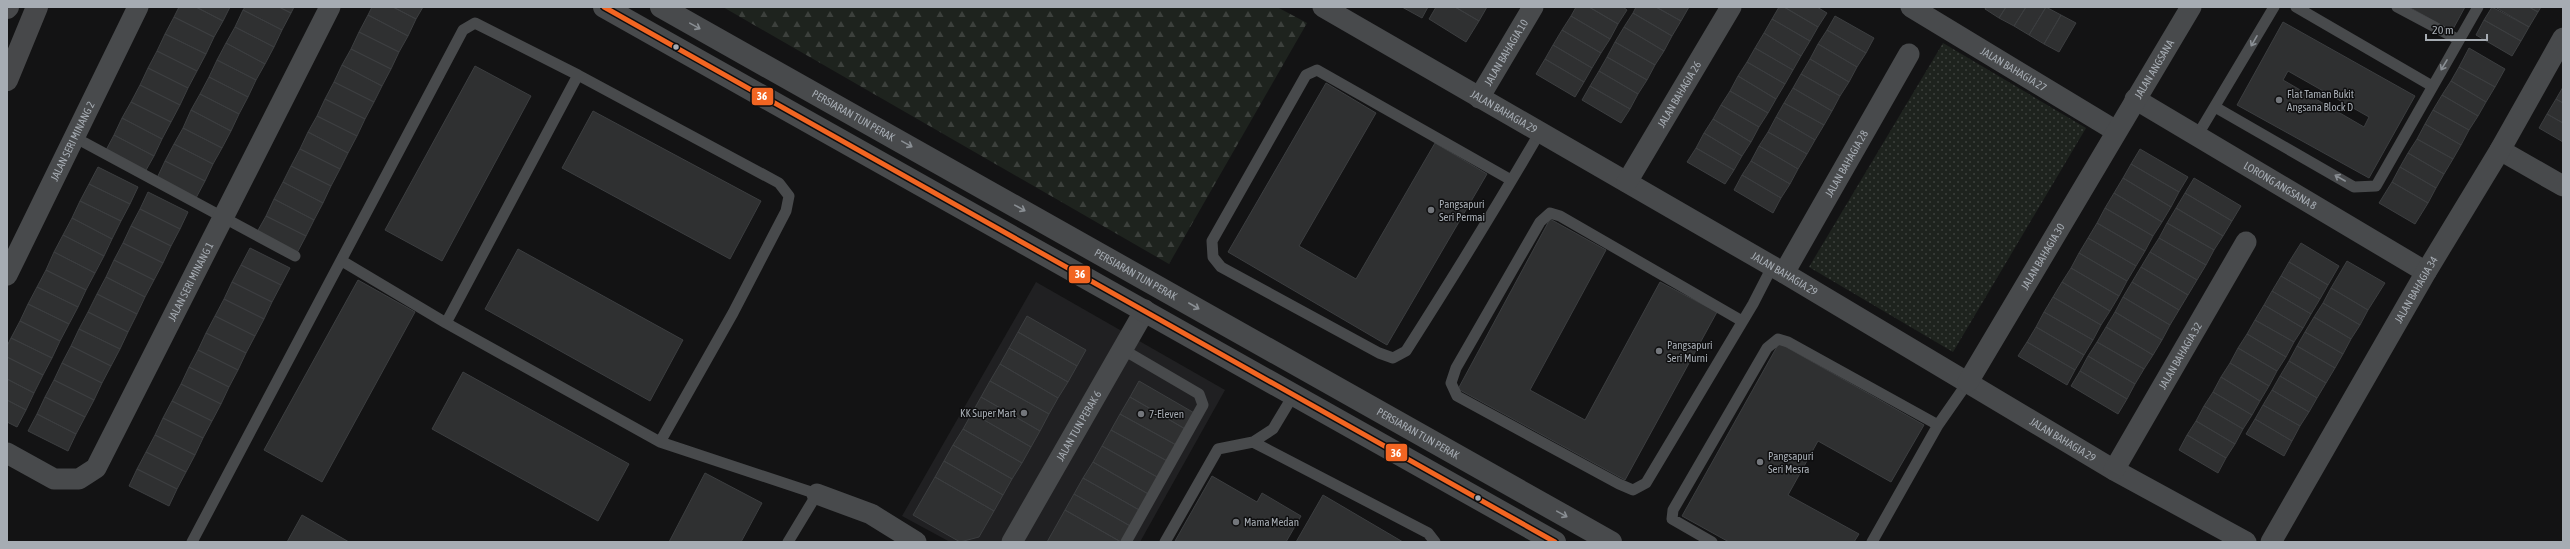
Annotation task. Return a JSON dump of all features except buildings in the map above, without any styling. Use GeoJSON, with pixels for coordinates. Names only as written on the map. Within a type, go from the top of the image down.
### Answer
{"type":"FeatureCollection","features":[{"type":"Feature","properties":{"kind":"main road"},"geometry":{"type":"LineString","coordinates":[[7,80],[37,7]]}},
{"type":"Feature","properties":{"kind":"street","name":"JALAN SERI MINANG 2"},"geometry":{"type":"LineString","coordinates":[[7,275],[138,7]]}},
{"type":"Feature","properties":{"kind":"street","name":"JALAN SERI MINANG 1"},"geometry":{"type":"LineString","coordinates":[[7,454],[54,479],[80,478],[96,468],[330,7]]}},
{"type":"Feature","properties":{"kind":"street"},"geometry":{"type":"LineString","coordinates":[[604,7],[1555,542]]}},
{"type":"Feature","properties":{"kind":"street","name":"PERSIARAN TUN PERAK"},"geometry":{"type":"LineString","coordinates":[[661,7],[1610,542]]}},
{"type":"Feature","properties":{"kind":"street","name":"JALAN BAHAGIA 10"},"geometry":{"type":"LineString","coordinates":[[1479,98],[1532,7]]}},
{"type":"Feature","properties":{"kind":"street","name":"JALAN BAHAGIA 26"},"geometry":{"type":"LineString","coordinates":[[1628,182],[1731,7]]}},
{"type":"Feature","properties":{"kind":"street","name":"JALAN BAHAGIA 27"},"geometry":{"type":"LineString","coordinates":[[1911,7],[2116,131]]}},
{"type":"Feature","properties":{"kind":"street","name":"JALAN ANGSANA"},"geometry":{"type":"LineString","coordinates":[[2116,131],[2191,7]]}},
{"type":"Feature","properties":{"kind":"street","name":"JALAN BAHAGIA 29"},"geometry":{"type":"LineString","coordinates":[[1331,9],[1479,98],[1628,182],[1778,270],[2114,470],[2246,542]]}},
{"type":"Feature","properties":{"kind":"street","name":"JALAN BAHAGIA 34"},"geometry":{"type":"LineString","coordinates":[[2271,542],[2426,272],[2500,150],[2563,38]]}},
{"type":"Feature","properties":{"kind":"street","name":"JALAN BAHAGIA 28"},"geometry":{"type":"LineString","coordinates":[[1778,270],[1909,54]]}},
{"type":"Feature","properties":{"kind":"street","name":"LORONG ANGSANA 8"},"geometry":{"type":"LineString","coordinates":[[2135,99],[2426,272]]}},
{"type":"Feature","properties":{"kind":"street","name":"JALAN BAHAGIA 30"},"geometry":{"type":"LineString","coordinates":[[1968,382],[2116,131]]}},
{"type":"Feature","properties":{"kind":"street"},"geometry":{"type":"LineString","coordinates":[[2500,150],[2563,186]]}},
{"type":"Feature","properties":{"kind":"street","name":"JALAN BAHAGIA 32"},"geometry":{"type":"LineString","coordinates":[[2114,470],[2246,242]]}},
{"type":"Feature","properties":{"kind":"street","name":"JALAN TUN PERAK 6"},"geometry":{"type":"LineString","coordinates":[[1012,542],[1145,310]]}},
{"type":"Feature","properties":{"kind":"street"},"geometry":{"type":"LineString","coordinates":[[817,494],[871,514],[916,542]]}},
{"type":"Feature","properties":{"kind":"lane"},"geometry":{"type":"LineString","coordinates":[[2197,136],[2216,107],[2274,7]]}},
{"type":"Feature","properties":{"kind":"lane"},"geometry":{"type":"LineString","coordinates":[[2296,7],[2432,86]]}},
{"type":"Feature","properties":{"kind":"lane"},"geometry":{"type":"LineString","coordinates":[[2397,7],[2459,40]]}},
{"type":"Feature","properties":{"kind":"lane"},"geometry":{"type":"LineString","coordinates":[[2216,107],[2354,186],[2365,188],[2376,186],[2478,7]]}},
{"type":"Feature","properties":{"kind":"lane"},"geometry":{"type":"LineString","coordinates":[[192,542],[463,30],[475,23],[492,30],[578,75],[779,183],[789,196],[786,211],[765,252],[660,442]]}},
{"type":"Feature","properties":{"kind":"lane"},"geometry":{"type":"LineString","coordinates":[[1511,180],[1316,70],[1306,75],[1212,241],[1213,257],[1221,267],[1379,352],[1393,358],[1406,351],[1511,180],[1540,132]]}},
{"type":"Feature","properties":{"kind":"lane"},"geometry":{"type":"LineString","coordinates":[[446,323],[578,75]]}},
{"type":"Feature","properties":{"kind":"lane"},"geometry":{"type":"LineString","coordinates":[[74,137],[295,256]]}},
{"type":"Feature","properties":{"kind":"lane"},"geometry":{"type":"LineString","coordinates":[[1742,321],[1560,216],[1550,213],[1540,222],[1456,368],[1451,383],[1457,396],[1619,484],[1633,490],[1646,483],[1742,321],[1778,270]]}},
{"type":"Feature","properties":{"kind":"lane"},"geometry":{"type":"LineString","coordinates":[[342,261],[446,323],[660,442],[817,494],[788,542]]}},
{"type":"Feature","properties":{"kind":"lane"},"geometry":{"type":"LineString","coordinates":[[1712,542],[1672,519],[1673,510],[1767,348],[1778,339],[1788,342],[1938,425]]}},
{"type":"Feature","properties":{"kind":"lane"},"geometry":{"type":"LineString","coordinates":[[1122,349],[1199,394],[1203,405],[1126,542]]}},
{"type":"Feature","properties":{"kind":"lane"},"geometry":{"type":"LineString","coordinates":[[1872,542],[1938,425],[1968,382]]}},
{"type":"Feature","properties":{"kind":"lane"},"geometry":{"type":"LineString","coordinates":[[1165,542],[1218,449],[1253,442],[1273,429],[1294,394]]}},
{"type":"Feature","properties":{"kind":"lane"},"geometry":{"type":"LineString","coordinates":[[1253,442],[1428,533],[1435,542]]}},
{"type":"Feature","properties":{"kind":"shaded area"},"geometry":{"type":"Polygon","coordinates":[[[1036,282],[1225,390],[1140,542],[950,542],[902,516],[1036,282]]]}},
{"type":"Feature","properties":{"kind":"green space"},"geometry":{"type":"Polygon","coordinates":[[[723,7],[1277,7],[1307,23],[1169,264],[723,7]]]}},
{"type":"Feature","properties":{"kind":"green space"},"geometry":{"type":"Polygon","coordinates":[[[1943,43],[2086,128],[1953,352],[1809,267],[1943,43]]]}},
{"type":"Feature","properties":{"kind":"transit line","name":"36"},"geometry":{"type":"LineString","coordinates":[[604,7],[1555,542]]}},
{"type":"Feature","properties":{"kind":"place","name":"Flat Taman Bukit Angsana Block D"},"geometry":{"type":"Point","coordinates":[2279,100]}},
{"type":"Feature","properties":{"kind":"place","name":"Pangsapuri Seri Permai"},"geometry":{"type":"Point","coordinates":[1431,210]}},
{"type":"Feature","properties":{"kind":"place","name":"Pangsapuri Seri Murni"},"geometry":{"type":"Point","coordinates":[1659,351]}},
{"type":"Feature","properties":{"kind":"place","name":"KK Super Mart"},"geometry":{"type":"Point","coordinates":[1024,413]}},
{"type":"Feature","properties":{"kind":"place","name":"7-Eleven"},"geometry":{"type":"Point","coordinates":[1141,414]}},
{"type":"Feature","properties":{"kind":"place","name":"Pangsapuri Seri Mesra"},"geometry":{"type":"Point","coordinates":[1760,462]}},
{"type":"Feature","properties":{"kind":"place","name":"Mama Medan"},"geometry":{"type":"Point","coordinates":[1236,522]}}]}
